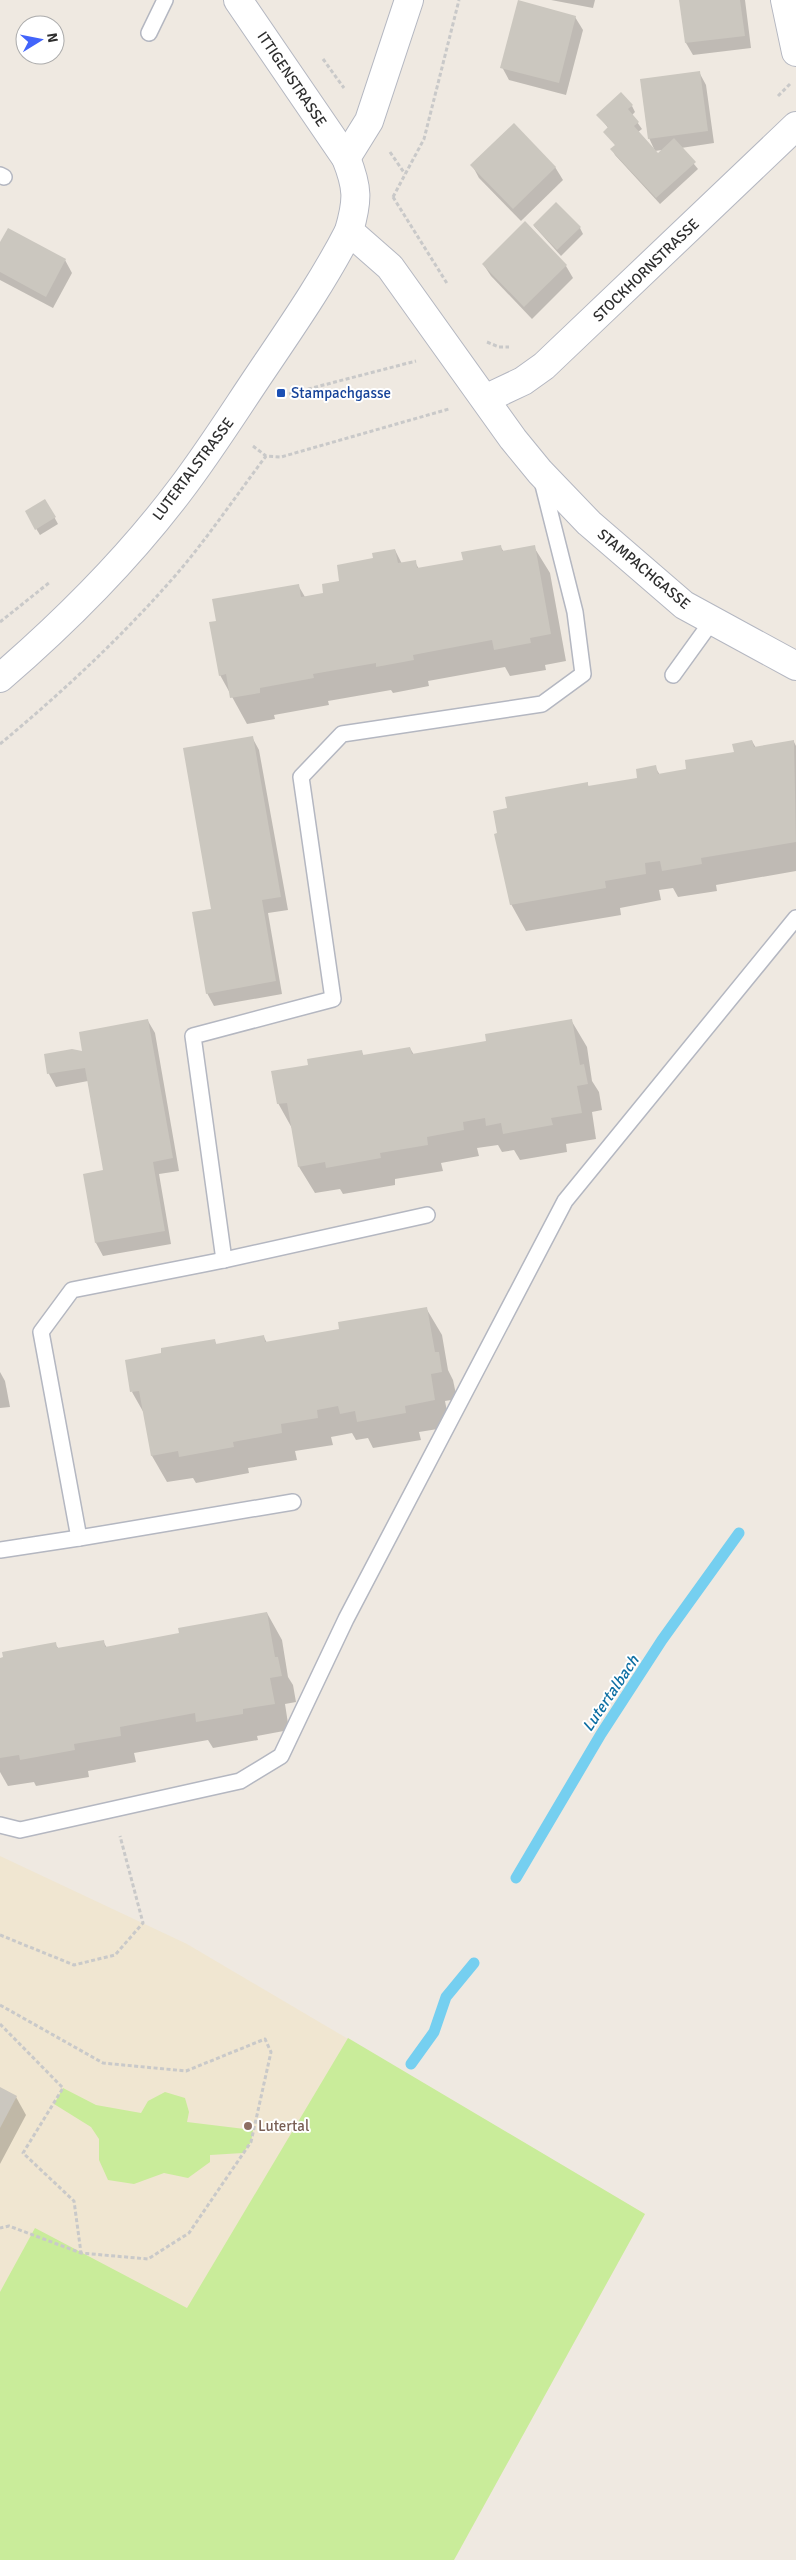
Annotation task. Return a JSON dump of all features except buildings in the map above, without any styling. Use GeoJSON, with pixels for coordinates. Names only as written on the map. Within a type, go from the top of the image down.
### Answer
{"type":"FeatureCollection","features":[{"type":"Feature","properties":{"kind":"street","name":"ITTIGENSTRASSE"},"geometry":{"type":"LineString","coordinates":[[238,0],[346,158],[355,182],[357,195],[349,231]]}},
{"type":"Feature","properties":{"kind":"street"},"geometry":{"type":"LineString","coordinates":[[346,158],[369,121],[409,0]]}},
{"type":"Feature","properties":{"kind":"street"},"geometry":{"type":"LineString","coordinates":[[785,0],[796,52]]}},
{"type":"Feature","properties":{"kind":"street","name":"STOCKHORNSTRASSE"},"geometry":{"type":"LineString","coordinates":[[485,399],[523,381],[544,366],[796,126]]}},
{"type":"Feature","properties":{"kind":"street","name":"STAMPACHGASSE"},"geometry":{"type":"LineString","coordinates":[[349,231],[390,267],[540,472],[589,523],[641,570],[684,605],[796,666]]}},
{"type":"Feature","properties":{"kind":"street","name":"LUTERTALSTRASSE"},"geometry":{"type":"LineString","coordinates":[[0,678],[44,640],[120,560],[179,491],[239,407],[310,298],[349,231]]}},
{"type":"Feature","properties":{"kind":"lane"},"geometry":{"type":"LineString","coordinates":[[149,33],[165,0]]}},
{"type":"Feature","properties":{"kind":"lane"},"geometry":{"type":"LineString","coordinates":[[224,1260],[193,1036],[333,1000],[301,777],[342,734],[542,704],[583,674],[575,612],[540,472]]}},
{"type":"Feature","properties":{"kind":"lane"},"geometry":{"type":"LineString","coordinates":[[673,675],[712,621]]}},
{"type":"Feature","properties":{"kind":"lane"},"geometry":{"type":"LineString","coordinates":[[0,1825],[20,1830],[240,1780],[282,1756],[346,1619],[565,1201],[796,918]]}},
{"type":"Feature","properties":{"kind":"lane"},"geometry":{"type":"LineString","coordinates":[[79,1538],[41,1332],[72,1290],[224,1260],[427,1215]]}},
{"type":"Feature","properties":{"kind":"lane"},"geometry":{"type":"LineString","coordinates":[[0,1550],[293,1502]]}},
{"type":"Feature","properties":{"kind":"path"},"geometry":{"type":"LineString","coordinates":[[448,286],[393,197],[424,139],[459,0]]}},
{"type":"Feature","properties":{"kind":"path"},"geometry":{"type":"LineString","coordinates":[[239,407],[431,357],[446,346]]}},
{"type":"Feature","properties":{"kind":"path"},"geometry":{"type":"LineString","coordinates":[[0,744],[82,674],[132,624],[181,568],[266,456],[281,457],[485,399]]}},
{"type":"Feature","properties":{"kind":"path"},"geometry":{"type":"LineString","coordinates":[[0,1936],[74,1965],[115,1955],[138,1929],[143,1923],[112,1809]]}},
{"type":"Feature","properties":{"kind":"path"},"geometry":{"type":"LineString","coordinates":[[0,2005],[103,2063],[186,2071],[265,2039],[271,2052],[251,2142],[190,2232],[148,2259],[81,2252],[9,2226],[0,2228]]}},
{"type":"Feature","properties":{"kind":"path"},"geometry":{"type":"LineString","coordinates":[[0,2024],[63,2088],[23,2153],[74,2201],[81,2252]]}},
{"type":"Feature","properties":{"kind":"shaded area","name":"Lutertal"},"geometry":{"type":"Polygon","coordinates":[[[0,1856],[187,1944],[645,2214],[454,2560],[0,2560],[0,1856]]]}},
{"type":"Feature","properties":{"kind":"green space","name":"Lutertal"},"geometry":{"type":"Polygon","coordinates":[[[348,2038],[645,2214],[454,2560],[0,2560],[0,2292],[35,2228],[187,2308],[348,2038]]]}},
{"type":"Feature","properties":{"kind":"green space"},"geometry":{"type":"Polygon","coordinates":[[[63,2088],[96,2105],[141,2113],[148,2101],[165,2092],[185,2098],[189,2112],[187,2122],[253,2130],[251,2142],[243,2153],[210,2155],[210,2162],[188,2178],[164,2173],[134,2184],[108,2180],[99,2160],[99,2139],[91,2127],[54,2104],[63,2088]]]}},
{"type":"Feature","properties":{"kind":"waterway","name":"Lutertalbach"},"geometry":{"type":"LineString","coordinates":[[516,1878],[601,1734],[662,1640],[739,1533]]}},
{"type":"Feature","properties":{"kind":"waterway"},"geometry":{"type":"LineString","coordinates":[[411,2064],[434,2032],[446,1997],[474,1963]]}},
{"type":"Feature","properties":{"kind":"place","name":"Stampachgasse"},"geometry":{"type":"Point","coordinates":[281,393]}},
{"type":"Feature","properties":{"kind":"place","name":"Lutertal"},"geometry":{"type":"Point","coordinates":[248,2126]}}]}
